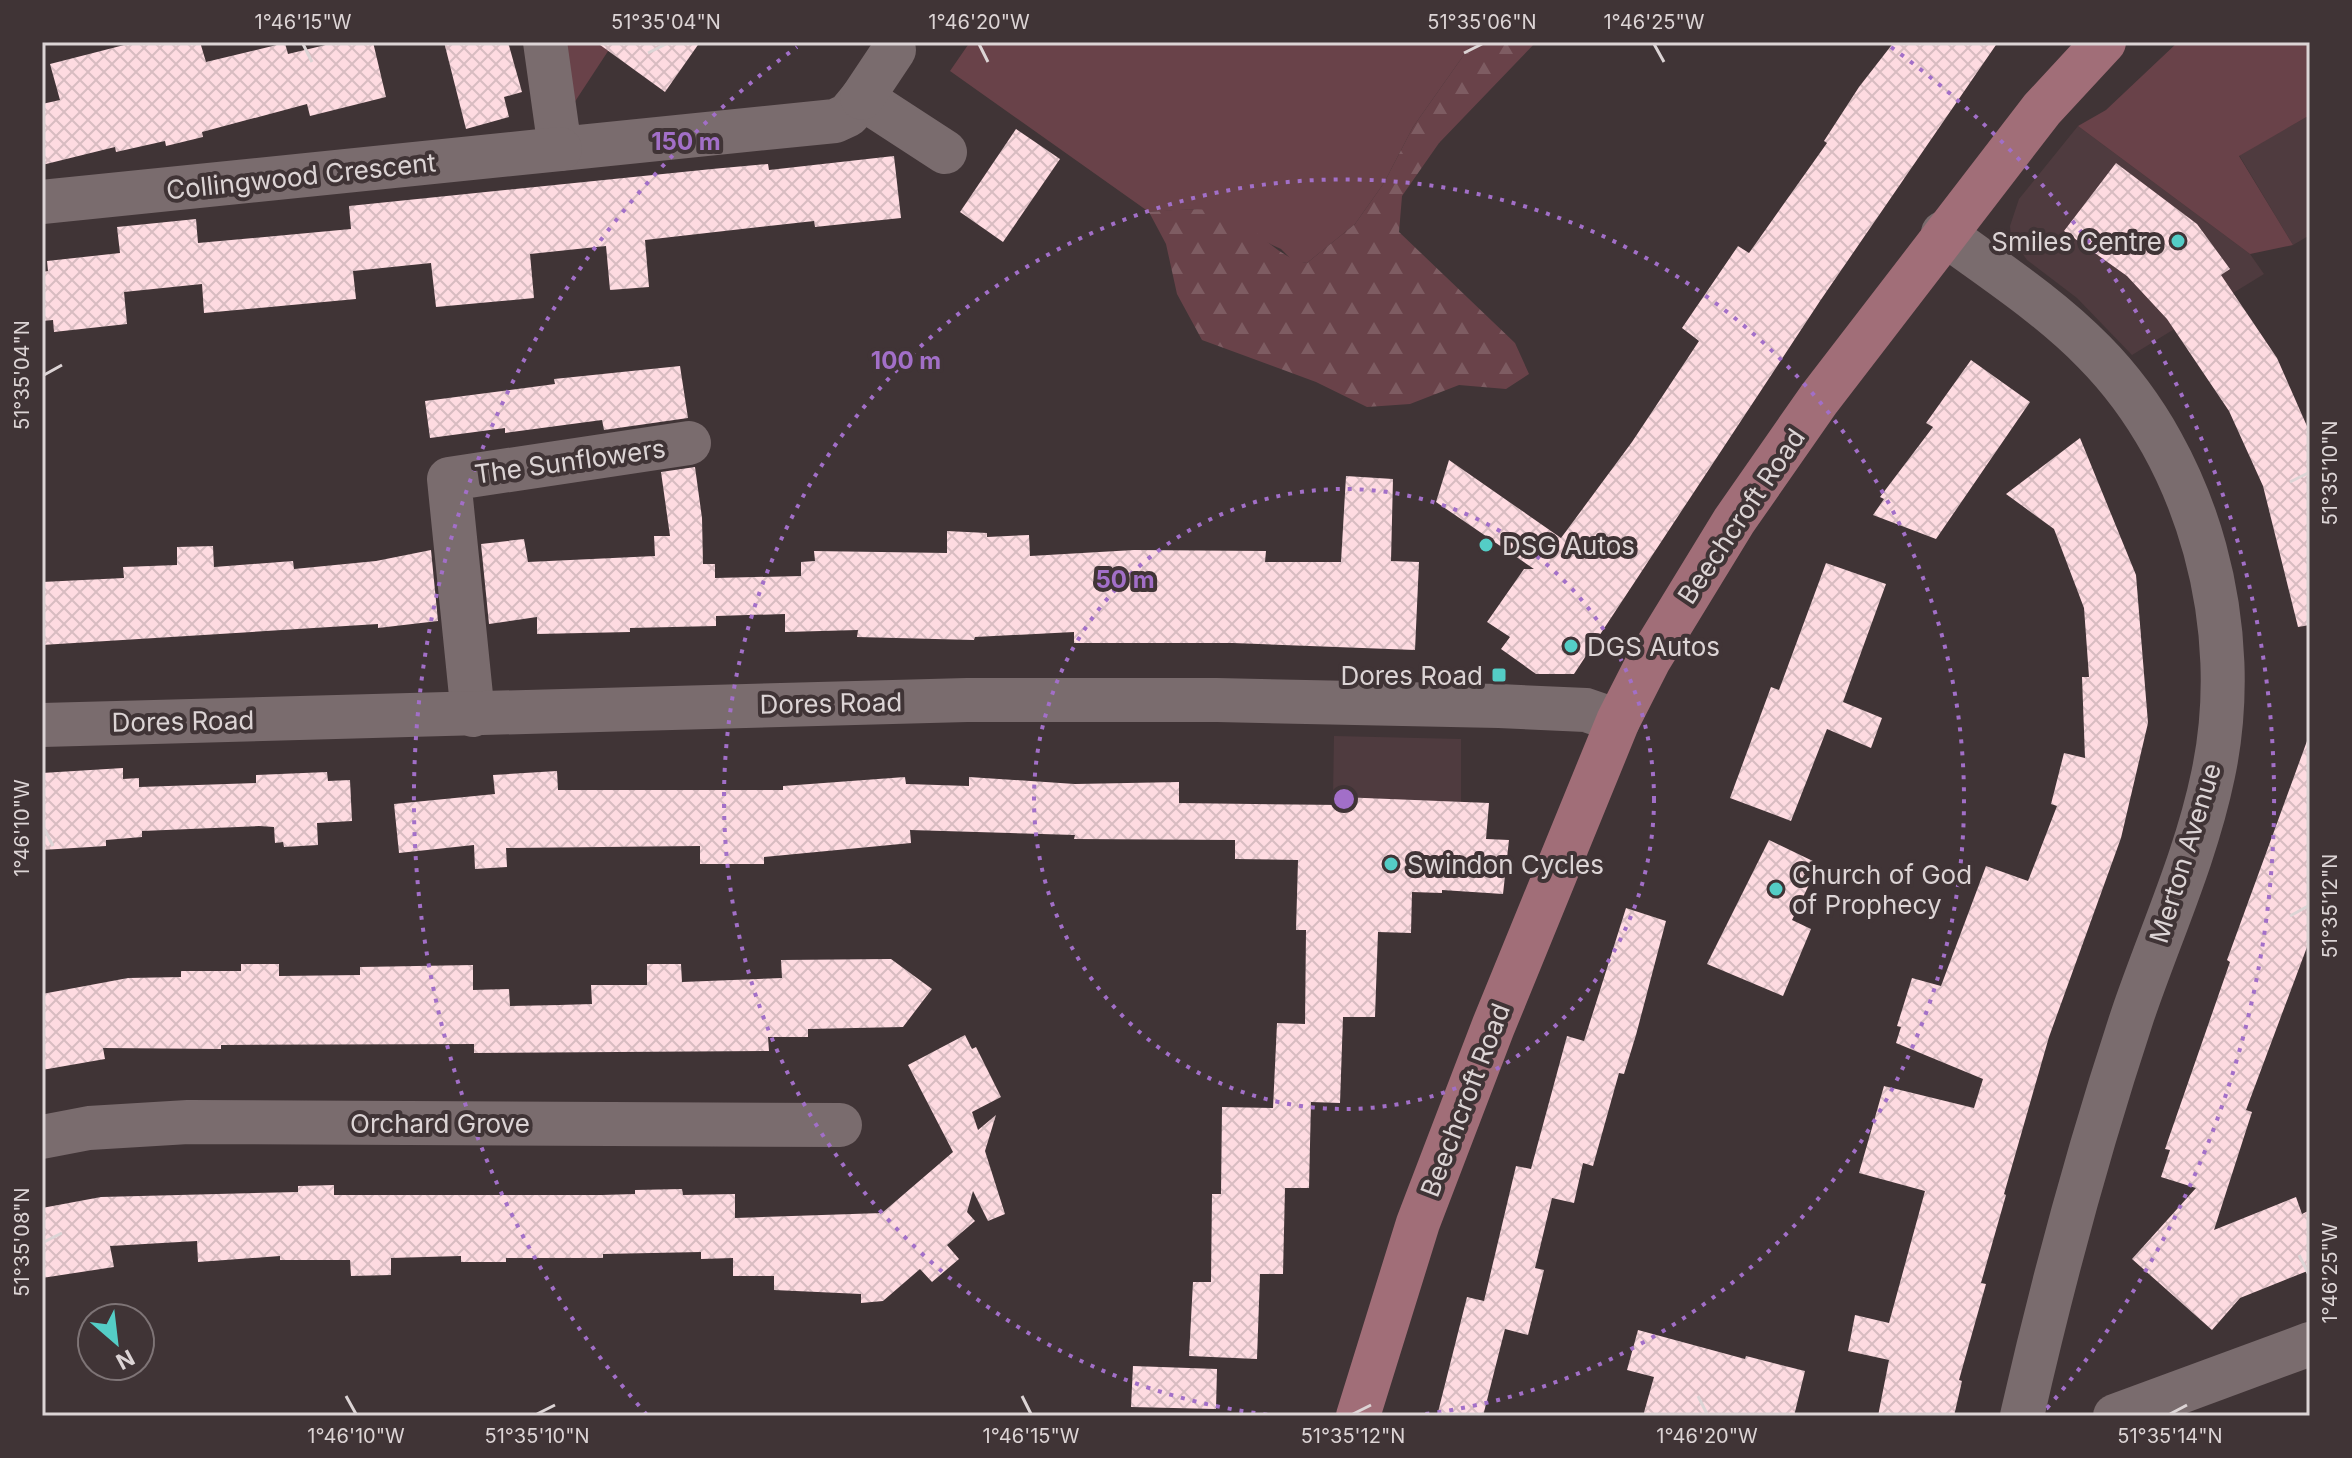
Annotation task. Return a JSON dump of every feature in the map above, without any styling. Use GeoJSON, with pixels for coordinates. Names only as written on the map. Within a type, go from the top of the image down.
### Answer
{"type":"FeatureCollection","features":[{"type":"Feature","properties":{"kind":"main road","name":"Beechcroft Road"},"geometry":{"type":"LineString","coordinates":[[1358,1416],[1418,1223],[1537,915],[1618,721],[1689,592],[1819,399],[1943,233],[2042,109],[2104,42]]}},
{"type":"Feature","properties":{"kind":"street"},"geometry":{"type":"LineString","coordinates":[[545,42],[560,149]]}},
{"type":"Feature","properties":{"kind":"street","name":"Collingwood Crescent"},"geometry":{"type":"LineString","coordinates":[[42,202],[835,121],[848,115],[894,50]]}},
{"type":"Feature","properties":{"kind":"street"},"geometry":{"type":"LineString","coordinates":[[862,98],[945,152]]}},
{"type":"Feature","properties":{"kind":"street","name":"Merton Avenue"},"geometry":{"type":"LineString","coordinates":[[1943,233],[2067,325],[2097,354],[2144,417],[2193,516],[2216,593],[2223,639],[2223,702],[2213,776],[2197,834],[2089,1148],[2053,1279],[2022,1416]]}},
{"type":"Feature","properties":{"kind":"street","name":"The Sunflowers"},"geometry":{"type":"LineString","coordinates":[[473,715],[449,479],[689,443]]}},
{"type":"Feature","properties":{"kind":"street","name":"Dores Road"},"geometry":{"type":"LineString","coordinates":[[42,725],[843,702],[1217,700],[1571,710],[1618,721]]}},
{"type":"Feature","properties":{"kind":"street","name":"Orchard Grove"},"geometry":{"type":"LineString","coordinates":[[42,1137],[89,1128],[188,1122],[840,1125]]}},
{"type":"Feature","properties":{"kind":"street"},"geometry":{"type":"LineString","coordinates":[[2115,1416],[2310,1344]]}},
{"type":"Feature","properties":{"kind":"shaded area"},"geometry":{"type":"Polygon","coordinates":[[[2310,115],[2310,235],[2293,245],[2239,155],[2310,115]]]}},
{"type":"Feature","properties":{"kind":"shaded area"},"geometry":{"type":"Polygon","coordinates":[[[2078,126],[2250,254],[2264,274],[2132,355],[2077,298],[2027,260],[2011,237],[2010,226],[2019,199],[2078,126]]]}},
{"type":"Feature","properties":{"kind":"shaded area"},"geometry":{"type":"Polygon","coordinates":[[[1334,736],[1461,739],[1461,802],[1446,836],[1442,893],[1337,890],[1340,798],[1333,797],[1334,736]]]}},
{"type":"Feature","properties":{"kind":"green space"},"geometry":{"type":"Polygon","coordinates":[[[564,42],[614,42],[574,103],[564,42]]]}},
{"type":"Feature","properties":{"kind":"green space"},"geometry":{"type":"Polygon","coordinates":[[[970,42],[1473,42],[1413,127],[1384,183],[1355,224],[1307,263],[1293,261],[1281,249],[1195,209],[1149,212],[950,71],[970,42]]]}},
{"type":"Feature","properties":{"kind":"green space"},"geometry":{"type":"Polygon","coordinates":[[[1473,42],[1536,42],[1439,143],[1402,196],[1399,232],[1515,343],[1529,374],[1506,389],[1459,385],[1410,404],[1367,407],[1316,382],[1202,340],[1177,294],[1166,244],[1149,212],[1191,209],[1222,213],[1242,222],[1287,256],[1307,263],[1355,224],[1384,183],[1413,127],[1473,42]]]}},
{"type":"Feature","properties":{"kind":"green space"},"geometry":{"type":"Polygon","coordinates":[[[2178,42],[2310,42],[2310,115],[2239,156],[2293,245],[2250,254],[2078,126],[2106,110],[2178,42]]]}},
{"type":"Feature","properties":{"kind":"building"},"geometry":{"type":"Polygon","coordinates":[[[136,42],[200,42],[206,62],[285,43],[288,54],[338,42],[373,42],[386,97],[310,116],[307,104],[202,132],[203,137],[166,146],[165,141],[116,152],[115,147],[42,165],[42,104],[60,100],[50,64],[136,42]]]}},
{"type":"Feature","properties":{"kind":"building"},"geometry":{"type":"Polygon","coordinates":[[[444,42],[508,42],[522,92],[504,97],[509,117],[466,129],[444,42]]]}},
{"type":"Feature","properties":{"kind":"building"},"geometry":{"type":"Polygon","coordinates":[[[596,42],[700,42],[665,92],[596,42]]]}},
{"type":"Feature","properties":{"kind":"building"},"geometry":{"type":"Polygon","coordinates":[[[1894,42],[1998,42],[1820,301],[1574,674],[1536,674],[1501,649],[1510,637],[1487,622],[1524,569],[1534,569],[1436,502],[1449,460],[1561,538],[1632,442],[1699,341],[1682,328],[1738,246],[1749,253],[1827,143],[1824,141],[1859,87],[1894,42]]]}},
{"type":"Feature","properties":{"kind":"building"},"geometry":{"type":"Polygon","coordinates":[[[1016,129],[1060,159],[1003,242],[960,212],[1016,129]]]}},
{"type":"Feature","properties":{"kind":"building"},"geometry":{"type":"Polygon","coordinates":[[[894,156],[901,218],[815,227],[814,221],[645,240],[649,287],[610,290],[606,246],[530,254],[534,298],[436,307],[431,263],[353,271],[356,299],[204,313],[202,284],[124,292],[127,324],[54,332],[53,320],[42,321],[42,272],[48,271],[47,261],[120,253],[117,227],[196,219],[198,243],[351,229],[349,206],[712,169],[768,164],[769,170],[894,156]]]}},
{"type":"Feature","properties":{"kind":"building"},"geometry":{"type":"Polygon","coordinates":[[[2116,163],[2197,224],[2230,269],[2221,275],[2277,358],[2310,433],[2310,625],[2298,627],[2263,486],[2229,411],[2167,319],[2127,276],[2064,231],[2116,163]]]}},
{"type":"Feature","properties":{"kind":"building"},"geometry":{"type":"Polygon","coordinates":[[[1971,360],[2030,402],[1936,539],[1873,515],[1884,499],[1880,497],[1933,427],[1926,423],[1971,360]]]}},
{"type":"Feature","properties":{"kind":"building"},"geometry":{"type":"Polygon","coordinates":[[[680,366],[688,418],[604,430],[602,420],[505,433],[505,428],[430,438],[425,401],[555,384],[554,379],[680,366]]]}},
{"type":"Feature","properties":{"kind":"building"},"geometry":{"type":"Polygon","coordinates":[[[2080,438],[2136,575],[2148,723],[2121,838],[2049,1037],[2004,1194],[1981,1283],[1986,1284],[1959,1380],[1962,1381],[1954,1416],[1878,1416],[1889,1360],[1848,1351],[1855,1315],[1889,1323],[1925,1191],[1859,1173],[1884,1086],[1974,1108],[1983,1079],[1896,1043],[1901,1027],[1897,1026],[1912,978],[1941,986],[1986,866],[2028,881],[2057,806],[2051,804],[2064,753],[2085,758],[2082,677],[2089,677],[2084,608],[2054,529],[2006,494],[2080,438]]]}},
{"type":"Feature","properties":{"kind":"building"},"geometry":{"type":"Polygon","coordinates":[[[695,467],[702,518],[703,564],[715,564],[715,578],[801,576],[801,562],[815,561],[814,551],[947,553],[947,531],[987,533],[987,537],[1029,535],[1030,556],[1134,550],[1266,551],[1265,562],[1341,562],[1346,476],[1393,479],[1391,561],[1419,562],[1415,650],[1233,643],[1074,643],[1074,632],[975,637],[974,640],[857,637],[858,630],[785,632],[785,614],[716,616],[716,626],[630,628],[630,632],[537,634],[537,617],[489,624],[481,544],[524,539],[528,562],[655,556],[654,536],[670,536],[661,472],[695,467]]]}},
{"type":"Feature","properties":{"kind":"building"},"geometry":{"type":"Polygon","coordinates":[[[213,546],[214,567],[293,561],[294,569],[376,561],[431,550],[438,621],[378,628],[378,624],[42,645],[42,582],[124,578],[123,567],[177,565],[177,547],[213,546]]]}},
{"type":"Feature","properties":{"kind":"building"},"geometry":{"type":"Polygon","coordinates":[[[1826,563],[1886,584],[1843,702],[1882,718],[1871,748],[1827,729],[1791,821],[1730,798],[1771,687],[1779,690],[1826,563]]]}},
{"type":"Feature","properties":{"kind":"building"},"geometry":{"type":"Polygon","coordinates":[[[2307,741],[2310,939],[2246,1110],[2252,1112],[2214,1230],[2296,1197],[2302,1214],[2310,1210],[2310,1270],[2240,1298],[2212,1330],[2132,1259],[2196,1188],[2161,1177],[2170,1150],[2165,1149],[2230,962],[2227,960],[2307,741]]]}},
{"type":"Feature","properties":{"kind":"building"},"geometry":{"type":"Polygon","coordinates":[[[123,768],[123,779],[139,778],[139,787],[256,783],[256,775],[327,772],[328,781],[350,780],[352,821],[317,823],[318,845],[284,847],[283,842],[275,843],[274,827],[259,826],[142,831],[142,837],[106,840],[106,846],[42,850],[42,773],[123,768]]]}},
{"type":"Feature","properties":{"kind":"building"},"geometry":{"type":"Polygon","coordinates":[[[557,771],[558,790],[783,790],[783,786],[905,777],[906,784],[969,786],[969,777],[1075,784],[1179,782],[1179,803],[1340,805],[1340,797],[1489,803],[1486,839],[1509,840],[1503,894],[1442,890],[1442,893],[1412,892],[1411,933],[1378,932],[1375,1017],[1343,1017],[1340,1103],[1311,1102],[1309,1188],[1285,1188],[1283,1274],[1260,1274],[1257,1359],[1189,1356],[1193,1282],[1211,1282],[1212,1194],[1221,1194],[1222,1107],[1273,1108],[1277,1023],[1305,1024],[1306,930],[1296,930],[1298,860],[1235,859],[1235,840],[1074,839],[1075,835],[910,830],[911,843],[764,857],[764,864],[700,864],[700,846],[506,848],[507,867],[475,869],[474,845],[399,853],[394,804],[495,794],[493,775],[557,771]]]}},
{"type":"Feature","properties":{"kind":"building"},"geometry":{"type":"Polygon","coordinates":[[[1769,840],[1819,864],[1792,920],[1811,929],[1783,996],[1707,964],[1769,840]]]}},
{"type":"Feature","properties":{"kind":"building"},"geometry":{"type":"Polygon","coordinates":[[[1626,908],[1666,921],[1636,1035],[1624,1074],[1619,1073],[1593,1166],[1583,1163],[1574,1203],[1552,1198],[1535,1268],[1544,1270],[1528,1335],[1505,1329],[1483,1416],[1437,1416],[1467,1297],[1484,1301],[1516,1166],[1531,1169],[1567,1036],[1584,1041],[1626,908]]]}},
{"type":"Feature","properties":{"kind":"building"},"geometry":{"type":"Polygon","coordinates":[[[891,959],[932,989],[903,1027],[808,1029],[808,1037],[768,1037],[769,1051],[474,1053],[474,1044],[103,1048],[105,1059],[42,1070],[42,994],[128,978],[181,977],[181,971],[241,971],[241,964],[279,964],[279,976],[360,975],[360,967],[473,965],[473,990],[509,989],[510,1006],[592,1004],[591,985],[647,985],[647,964],[681,964],[682,982],[782,978],[781,960],[891,959]]]}},
{"type":"Feature","properties":{"kind":"building"},"geometry":{"type":"Polygon","coordinates":[[[965,1035],[972,1049],[976,1047],[1001,1097],[972,1112],[978,1130],[996,1115],[985,1151],[1005,1214],[988,1221],[973,1191],[967,1212],[975,1221],[947,1245],[959,1259],[932,1282],[920,1269],[883,1301],[861,1303],[861,1294],[774,1290],[774,1276],[733,1276],[733,1258],[701,1259],[701,1252],[603,1254],[603,1258],[506,1258],[506,1262],[461,1262],[461,1256],[391,1258],[391,1275],[351,1276],[350,1260],[280,1260],[280,1256],[198,1262],[197,1241],[110,1246],[114,1267],[42,1278],[42,1208],[101,1197],[298,1192],[298,1186],[334,1185],[334,1195],[602,1195],[635,1194],[635,1190],[682,1189],[683,1195],[735,1194],[735,1218],[882,1213],[953,1152],[908,1065],[965,1035]]]}},
{"type":"Feature","properties":{"kind":"building"},"geometry":{"type":"Polygon","coordinates":[[[1638,1330],[1745,1359],[1746,1356],[1805,1371],[1794,1416],[1643,1416],[1654,1377],[1627,1370],[1638,1330]]]}},
{"type":"Feature","properties":{"kind":"building"},"geometry":{"type":"Polygon","coordinates":[[[1133,1366],[1217,1369],[1216,1409],[1131,1407],[1133,1366]]]}},
{"type":"Feature","properties":{"kind":"place","name":"Smiles Centre"},"geometry":{"type":"Point","coordinates":[2178,241]}},
{"type":"Feature","properties":{"kind":"place","name":"DSG Autos"},"geometry":{"type":"Point","coordinates":[1486,545]}},
{"type":"Feature","properties":{"kind":"place","name":"DGS Autos"},"geometry":{"type":"Point","coordinates":[1571,646]}},
{"type":"Feature","properties":{"kind":"place","name":"Dores Road"},"geometry":{"type":"Point","coordinates":[1499,675]}},
{"type":"Feature","properties":{"kind":"place","name":"Swindon Cycles"},"geometry":{"type":"Point","coordinates":[1391,864]}},
{"type":"Feature","properties":{"kind":"place","name":"Church of God of Prophecy"},"geometry":{"type":"Point","coordinates":[1776,889]}}]}
